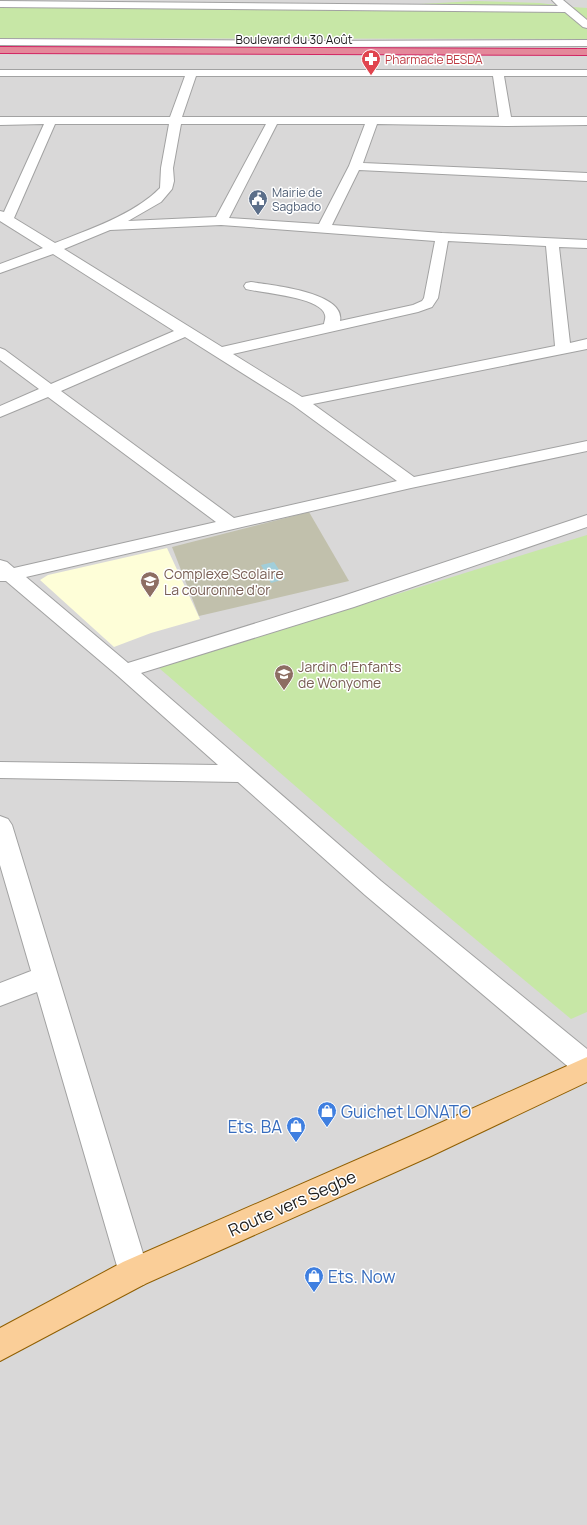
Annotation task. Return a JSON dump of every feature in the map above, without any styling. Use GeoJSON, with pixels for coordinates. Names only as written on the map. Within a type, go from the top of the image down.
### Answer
{"type":"FeatureCollection","features":[{"type":"Feature","properties":{"kind":"highway","name":"Boulevard du 30 Août"},"geometry":{"type":"LineString","coordinates":[[0,50],[587,52]]}},
{"type":"Feature","properties":{"kind":"highway","name":"Boulevard du 30 Août"},"geometry":{"type":"LineString","coordinates":[[0,65],[587,64]]}},
{"type":"Feature","properties":{"kind":"main road","name":"Route vers Segbe"},"geometry":{"type":"LineString","coordinates":[[0,1345],[134,1273],[419,1147],[587,1069]]}},
{"type":"Feature","properties":{"kind":"street"},"geometry":{"type":"LineString","coordinates":[[449,0],[468,20]]}},
{"type":"Feature","properties":{"kind":"street"},"geometry":{"type":"LineString","coordinates":[[556,0],[585,21]]}},
{"type":"Feature","properties":{"kind":"street"},"geometry":{"type":"LineString","coordinates":[[0,4],[319,4],[458,9],[568,9]]}},
{"type":"Feature","properties":{"kind":"street"},"geometry":{"type":"LineString","coordinates":[[476,31],[485,44]]}},
{"type":"Feature","properties":{"kind":"street"},"geometry":{"type":"LineString","coordinates":[[0,42],[587,43]]}},
{"type":"Feature","properties":{"kind":"street"},"geometry":{"type":"LineString","coordinates":[[0,73],[587,73]]}},
{"type":"Feature","properties":{"kind":"street"},"geometry":{"type":"LineString","coordinates":[[0,269],[110,226],[155,200],[166,190],[168,181],[167,169],[175,120],[191,74]]}},
{"type":"Feature","properties":{"kind":"street"},"geometry":{"type":"LineString","coordinates":[[498,74],[506,122]]}},
{"type":"Feature","properties":{"kind":"street"},"geometry":{"type":"LineString","coordinates":[[0,121],[587,121]]}},
{"type":"Feature","properties":{"kind":"street"},"geometry":{"type":"LineString","coordinates":[[51,121],[3,217],[55,248],[299,402],[411,483]]}},
{"type":"Feature","properties":{"kind":"street"},"geometry":{"type":"LineString","coordinates":[[221,222],[273,121]]}},
{"type":"Feature","properties":{"kind":"street"},"geometry":{"type":"LineString","coordinates":[[323,229],[355,166],[372,122]]}},
{"type":"Feature","properties":{"kind":"street"},"geometry":{"type":"LineString","coordinates":[[355,166],[587,177]]}},
{"type":"Feature","properties":{"kind":"street"},"geometry":{"type":"LineString","coordinates":[[110,226],[221,222],[442,237],[587,244]]}},
{"type":"Feature","properties":{"kind":"street"},"geometry":{"type":"LineString","coordinates":[[220,352],[418,308],[427,304],[430,298],[442,237]]}},
{"type":"Feature","properties":{"kind":"street"},"geometry":{"type":"LineString","coordinates":[[552,242],[563,348]]}},
{"type":"Feature","properties":{"kind":"street"},"geometry":{"type":"LineString","coordinates":[[252,286],[302,294],[321,302],[330,308],[333,316],[330,328]]}},
{"type":"Feature","properties":{"kind":"street"},"geometry":{"type":"LineString","coordinates":[[0,412],[186,331]]}},
{"type":"Feature","properties":{"kind":"street"},"geometry":{"type":"LineString","coordinates":[[299,402],[587,344]]}},
{"type":"Feature","properties":{"kind":"street"},"geometry":{"type":"LineString","coordinates":[[0,353],[231,524]]}},
{"type":"Feature","properties":{"kind":"street"},"geometry":{"type":"LineString","coordinates":[[3,572],[587,446]]}},
{"type":"Feature","properties":{"kind":"street"},"geometry":{"type":"LineString","coordinates":[[125,671],[347,602],[587,521]]}},
{"type":"Feature","properties":{"kind":"street"},"geometry":{"type":"LineString","coordinates":[[3,572],[125,671],[373,888],[587,1066]]}},
{"type":"Feature","properties":{"kind":"street"},"geometry":{"type":"LineString","coordinates":[[0,770],[243,774]]}},
{"type":"Feature","properties":{"kind":"street"},"geometry":{"type":"LineString","coordinates":[[0,825],[134,1273]]}},
{"type":"Feature","properties":{"kind":"street"},"geometry":{"type":"LineString","coordinates":[[0,995],[45,977]]}},
{"type":"Feature","properties":{"kind":"shaded area"},"geometry":{"type":"Polygon","coordinates":[[[0,0],[587,0],[587,1525],[0,1525],[0,0]]]}},
{"type":"Feature","properties":{"kind":"shaded area"},"geometry":{"type":"Polygon","coordinates":[[[309,512],[349,581],[199,616],[172,547],[309,512]]]}},
{"type":"Feature","properties":{"kind":"shaded area","name":"Complexe Scolaire La couronne d'or"},"geometry":{"type":"Polygon","coordinates":[[[167,548],[200,619],[151,633],[114,647],[40,580],[48,575],[167,548]]]}},
{"type":"Feature","properties":{"kind":"green space"},"geometry":{"type":"Polygon","coordinates":[[[476,1],[540,3],[587,8],[587,39],[0,38],[0,7],[325,9],[476,1]]]}},
{"type":"Feature","properties":{"kind":"green space"},"geometry":{"type":"Polygon","coordinates":[[[587,535],[587,1012],[571,1019],[390,868],[159,668],[587,535]]]}},
{"type":"Feature","properties":{"kind":"water"},"geometry":{"type":"Polygon","coordinates":[[[274,562],[285,579],[271,583],[261,565],[274,562]]]}},
{"type":"Feature","properties":{"kind":"place","name":"Pharmacie BESDA"},"geometry":{"type":"Point","coordinates":[371,76]}},
{"type":"Feature","properties":{"kind":"place","name":"Mairie de Sagbado"},"geometry":{"type":"Point","coordinates":[258,216]}},
{"type":"Feature","properties":{"kind":"place","name":"Complexe Scolaire La couronne d'or"},"geometry":{"type":"Point","coordinates":[150,598]}},
{"type":"Feature","properties":{"kind":"place","name":"Jardin d'Enfants de Wonyome"},"geometry":{"type":"Point","coordinates":[284,691]}},
{"type":"Feature","properties":{"kind":"place","name":"Guichet LONATO"},"geometry":{"type":"Point","coordinates":[327,1128]}},
{"type":"Feature","properties":{"kind":"place","name":"Ets. BA"},"geometry":{"type":"Point","coordinates":[296,1143]}},
{"type":"Feature","properties":{"kind":"place","name":"Ets. Now"},"geometry":{"type":"Point","coordinates":[314,1293]}}]}
